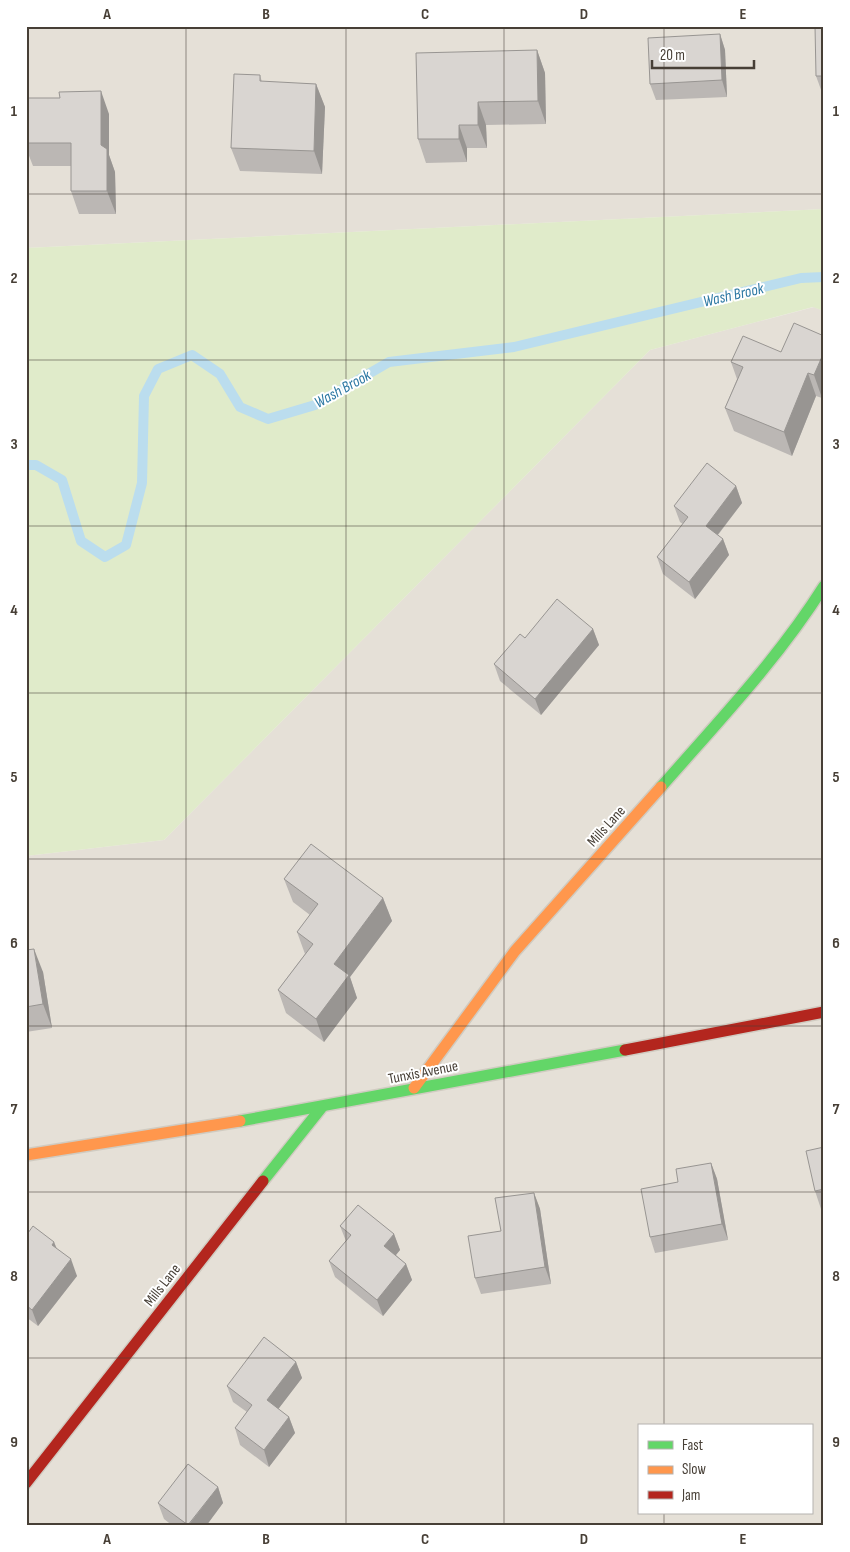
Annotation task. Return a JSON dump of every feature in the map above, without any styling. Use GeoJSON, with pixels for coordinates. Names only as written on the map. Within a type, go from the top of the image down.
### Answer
{"type":"FeatureCollection","features":[{"type":"Feature","properties":{"kind":"street","name":"Mills Lane"},"geometry":{"type":"LineString","coordinates":[[414,1088],[515,951],[744,693],[802,621],[824,586]]}},
{"type":"Feature","properties":{"kind":"street","name":"Tunxis Avenue"},"geometry":{"type":"LineString","coordinates":[[26,1155],[131,1140],[322,1107],[414,1088],[824,1012]]}},
{"type":"Feature","properties":{"kind":"street","name":"Mills Lane"},"geometry":{"type":"LineString","coordinates":[[26,1483],[322,1107]]}},
{"type":"Feature","properties":{"kind":"shaded area"},"geometry":{"type":"Polygon","coordinates":[[[26,26],[824,26],[824,209],[26,248],[26,26]]]}},
{"type":"Feature","properties":{"kind":"shaded area"},"geometry":{"type":"Polygon","coordinates":[[[814,307],[824,311],[824,1526],[26,1526],[26,856],[164,840],[650,350],[814,307]]]}},
{"type":"Feature","properties":{"kind":"green space"},"geometry":{"type":"Polygon","coordinates":[[[824,209],[824,311],[813,307],[650,350],[164,840],[26,856],[26,248],[824,209]]]}},
{"type":"Feature","properties":{"kind":"building"},"geometry":{"type":"Polygon","coordinates":[[[815,26],[824,26],[824,76],[816,76],[815,26]]]}},
{"type":"Feature","properties":{"kind":"building"},"geometry":{"type":"Polygon","coordinates":[[[720,34],[722,80],[650,84],[648,38],[720,34]]]}},
{"type":"Feature","properties":{"kind":"building"},"geometry":{"type":"Polygon","coordinates":[[[537,50],[538,101],[478,102],[478,125],[459,125],[459,139],[418,139],[416,53],[537,50]]]}},
{"type":"Feature","properties":{"kind":"building"},"geometry":{"type":"Polygon","coordinates":[[[234,74],[260,75],[260,81],[316,84],[314,151],[231,148],[234,74]]]}},
{"type":"Feature","properties":{"kind":"building"},"geometry":{"type":"Polygon","coordinates":[[[101,91],[101,145],[107,149],[107,191],[71,191],[71,143],[26,143],[26,98],[60,98],[59,92],[101,91]]]}},
{"type":"Feature","properties":{"kind":"building"},"geometry":{"type":"Polygon","coordinates":[[[794,323],[824,336],[824,352],[814,375],[808,373],[784,432],[725,408],[743,367],[731,362],[743,336],[781,352],[794,323]]]}},
{"type":"Feature","properties":{"kind":"building"},"geometry":{"type":"Polygon","coordinates":[[[707,463],[736,486],[706,526],[723,539],[689,582],[657,557],[688,517],[674,506],[707,463]]]}},
{"type":"Feature","properties":{"kind":"building"},"geometry":{"type":"Polygon","coordinates":[[[557,599],[593,629],[535,699],[494,664],[520,634],[525,638],[557,599]]]}},
{"type":"Feature","properties":{"kind":"building"},"geometry":{"type":"Polygon","coordinates":[[[311,844],[383,898],[334,964],[349,975],[316,1019],[278,990],[313,944],[297,932],[318,904],[284,879],[311,844]]]}},
{"type":"Feature","properties":{"kind":"building"},"geometry":{"type":"Polygon","coordinates":[[[34,949],[43,1004],[26,1007],[26,950],[34,949]]]}},
{"type":"Feature","properties":{"kind":"building"},"geometry":{"type":"Polygon","coordinates":[[[824,1147],[824,1189],[815,1191],[806,1151],[824,1147]]]}},
{"type":"Feature","properties":{"kind":"building"},"geometry":{"type":"Polygon","coordinates":[[[711,1163],[722,1224],[650,1237],[641,1189],[678,1182],[676,1169],[711,1163]]]}},
{"type":"Feature","properties":{"kind":"building"},"geometry":{"type":"Polygon","coordinates":[[[534,1193],[545,1267],[475,1278],[468,1236],[501,1231],[495,1198],[534,1193]]]}},
{"type":"Feature","properties":{"kind":"building"},"geometry":{"type":"Polygon","coordinates":[[[358,1205],[394,1234],[384,1246],[406,1264],[377,1300],[329,1261],[351,1235],[340,1226],[358,1205]]]}},
{"type":"Feature","properties":{"kind":"building"},"geometry":{"type":"Polygon","coordinates":[[[33,1226],[54,1242],[52,1245],[71,1259],[32,1310],[26,1305],[26,1232],[28,1233],[33,1226]]]}},
{"type":"Feature","properties":{"kind":"building"},"geometry":{"type":"Polygon","coordinates":[[[264,1337],[296,1362],[267,1400],[289,1417],[264,1450],[235,1428],[252,1405],[227,1386],[264,1337]]]}},
{"type":"Feature","properties":{"kind":"building"},"geometry":{"type":"Polygon","coordinates":[[[188,1464],[218,1487],[188,1525],[158,1503],[188,1464]]]}},
{"type":"Feature","properties":{"kind":"waterway","name":"Wash Brook"},"geometry":{"type":"LineString","coordinates":[[26,465],[36,465],[62,480],[81,541],[105,557],[126,545],[142,483],[144,396],[158,369],[192,355],[220,374],[240,407],[268,419],[315,405],[389,362],[514,347],[801,278],[824,277]]}},
{"type":"Feature","properties":{"kind":"traffic: fast"},"geometry":{"type":"LineString","coordinates":[[661,787],[767,665],[824,586]]}},
{"type":"Feature","properties":{"kind":"traffic: fast"},"geometry":{"type":"LineString","coordinates":[[240,1121],[625,1050]]}},
{"type":"Feature","properties":{"kind":"traffic: fast"},"geometry":{"type":"LineString","coordinates":[[263,1181],[322,1107]]}},
{"type":"Feature","properties":{"kind":"traffic: slow"},"geometry":{"type":"LineString","coordinates":[[414,1088],[515,951],[661,787]]}},
{"type":"Feature","properties":{"kind":"traffic: slow"},"geometry":{"type":"LineString","coordinates":[[26,1155],[240,1121]]}},
{"type":"Feature","properties":{"kind":"traffic: jam"},"geometry":{"type":"LineString","coordinates":[[625,1050],[824,1012]]}},
{"type":"Feature","properties":{"kind":"traffic: jam"},"geometry":{"type":"LineString","coordinates":[[26,1483],[263,1181]]}}]}
